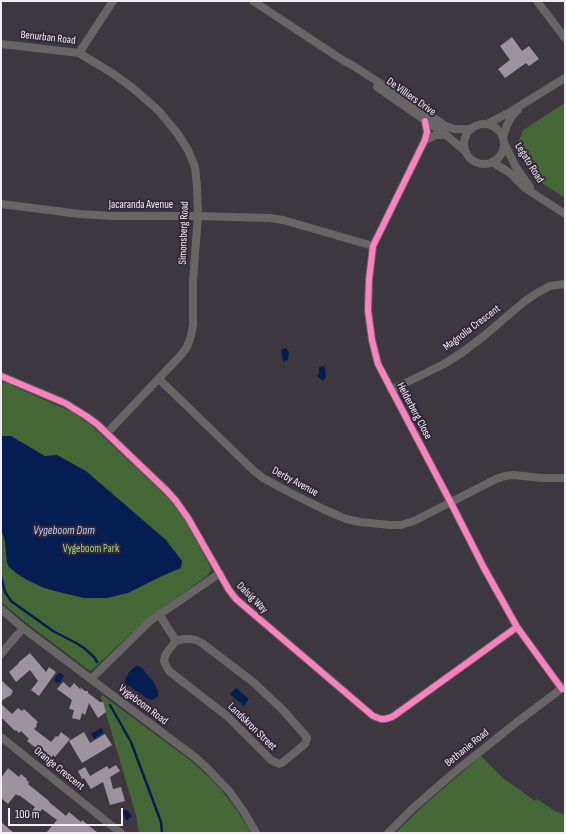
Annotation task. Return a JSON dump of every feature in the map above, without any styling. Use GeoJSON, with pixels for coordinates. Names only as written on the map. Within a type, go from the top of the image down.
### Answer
{"type":"FeatureCollection","features":[{"type":"Feature","properties":{"kind":"street","name":"Benurban Road"},"geometry":{"type":"LineString","coordinates":[[1,44],[79,53],[113,1]]}},
{"type":"Feature","properties":{"kind":"street","name":"De Villiers Drive"},"geometry":{"type":"LineString","coordinates":[[252,1],[446,126],[454,129],[470,129]]}},
{"type":"Feature","properties":{"kind":"street"},"geometry":{"type":"LineString","coordinates":[[537,1],[565,38]]}},
{"type":"Feature","properties":{"kind":"street","name":"Simonsberg Road"},"geometry":{"type":"LineString","coordinates":[[79,53],[112,73],[134,89],[159,111],[177,133],[188,150],[195,167],[197,186],[198,216],[193,280],[193,325],[187,347],[159,379],[107,433]]}},
{"type":"Feature","properties":{"kind":"street","name":"De Villiers Drive"},"geometry":{"type":"LineString","coordinates":[[344,61],[345,64],[446,135],[466,152]]}},
{"type":"Feature","properties":{"kind":"street"},"geometry":{"type":"LineString","coordinates":[[487,124],[524,104],[565,78]]}},
{"type":"Feature","properties":{"kind":"street"},"geometry":{"type":"LineString","coordinates":[[504,140],[494,126],[481,124],[470,129],[464,146],[469,157],[474,161],[486,164],[497,159],[504,150],[507,125],[512,116],[524,104]]}},
{"type":"Feature","properties":{"kind":"street","name":"Helderberg Close"},"geometry":{"type":"LineString","coordinates":[[425,121],[427,132],[425,140],[373,246],[369,280],[368,311],[372,340],[378,364],[484,568],[517,627],[563,688]]}},
{"type":"Feature","properties":{"kind":"street"},"geometry":{"type":"LineString","coordinates":[[425,140],[436,135],[446,135]]}},
{"type":"Feature","properties":{"kind":"street","name":"Legato Road"},"geometry":{"type":"LineString","coordinates":[[504,140],[516,167],[536,195]]}},
{"type":"Feature","properties":{"kind":"street","name":"Legato Road"},"geometry":{"type":"LineString","coordinates":[[492,162],[510,173],[525,188],[565,214]]}},
{"type":"Feature","properties":{"kind":"street","name":"Jacaranda Avenue"},"geometry":{"type":"LineString","coordinates":[[1,204],[80,214],[113,216],[198,216],[277,219],[373,246]]}},
{"type":"Feature","properties":{"kind":"street","name":"Magnolia Crescent"},"geometry":{"type":"LineString","coordinates":[[392,390],[444,364],[463,352],[525,301],[537,293],[550,286],[565,284]]}},
{"type":"Feature","properties":{"kind":"street","name":"Dalsig Way"},"geometry":{"type":"LineString","coordinates":[[1,376],[65,403],[86,416],[107,433],[176,501],[188,518],[229,590],[241,604],[373,716],[381,719],[389,718],[395,715],[517,627]]}},
{"type":"Feature","properties":{"kind":"street","name":"Derby Avenue"},"geometry":{"type":"LineString","coordinates":[[159,379],[263,478],[323,510],[346,519],[360,522],[401,525],[414,521],[451,503]]}},
{"type":"Feature","properties":{"kind":"street"},"geometry":{"type":"LineString","coordinates":[[451,503],[496,479],[505,476],[513,475],[542,478],[565,478]]}},
{"type":"Feature","properties":{"kind":"street"},"geometry":{"type":"LineString","coordinates":[[91,680],[150,621],[220,573]]}},
{"type":"Feature","properties":{"kind":"street","name":"Vygeboom Road"},"geometry":{"type":"LineString","coordinates":[[1,609],[23,628],[91,680],[196,758],[229,791],[256,833]]}},
{"type":"Feature","properties":{"kind":"street"},"geometry":{"type":"LineString","coordinates":[[159,614],[176,641]]}},
{"type":"Feature","properties":{"kind":"street"},"geometry":{"type":"LineString","coordinates":[[1,654],[23,628]]}},
{"type":"Feature","properties":{"kind":"street","name":"Landskron Street"},"geometry":{"type":"LineString","coordinates":[[189,639],[202,643],[253,682],[282,709],[304,734],[307,738],[305,744],[282,763],[278,764],[271,760],[227,716],[169,671],[164,661],[165,656],[176,641],[189,639]]}},
{"type":"Feature","properties":{"kind":"street","name":"Bethanie Road"},"geometry":{"type":"LineString","coordinates":[[388,833],[412,809],[451,775],[517,722],[563,688]]}},
{"type":"Feature","properties":{"kind":"street","name":"Orange Crescent"},"geometry":{"type":"LineString","coordinates":[[1,737],[121,833]]}},
{"type":"Feature","properties":{"kind":"green space"},"geometry":{"type":"Polygon","coordinates":[[[565,103],[565,198],[536,179],[517,145],[523,130],[565,103]]]}},
{"type":"Feature","properties":{"kind":"green space","name":"Vygeboom Park"},"geometry":{"type":"Polygon","coordinates":[[[4,382],[72,412],[91,425],[168,498],[182,515],[210,566],[211,571],[207,576],[148,618],[90,671],[1,602],[1,385],[4,382]]]}},
{"type":"Feature","properties":{"kind":"green space"},"geometry":{"type":"Polygon","coordinates":[[[102,695],[190,760],[209,777],[238,812],[251,833],[139,833],[136,815],[101,697],[102,695]]]}},
{"type":"Feature","properties":{"kind":"green space"},"geometry":{"type":"Polygon","coordinates":[[[481,756],[503,778],[535,801],[537,799],[555,811],[565,815],[565,833],[395,833],[423,806],[481,756]]]}},
{"type":"Feature","properties":{"kind":"water"},"geometry":{"type":"Polygon","coordinates":[[[286,348],[289,352],[288,360],[283,362],[281,349],[286,348]]]}},
{"type":"Feature","properties":{"kind":"water"},"geometry":{"type":"Polygon","coordinates":[[[324,366],[326,377],[323,381],[317,376],[319,373],[319,367],[324,366]]]}},
{"type":"Feature","properties":{"kind":"water","name":"Vygeboom Dam"},"geometry":{"type":"Polygon","coordinates":[[[1,436],[11,436],[45,456],[57,455],[86,471],[166,540],[182,561],[181,568],[128,593],[107,598],[84,598],[44,588],[16,573],[7,563],[5,542],[1,529],[1,436]]]}},
{"type":"Feature","properties":{"kind":"water"},"geometry":{"type":"Polygon","coordinates":[[[137,665],[142,668],[153,681],[158,691],[158,696],[152,700],[148,699],[126,684],[125,680],[129,672],[137,665]]]}},
{"type":"Feature","properties":{"kind":"water"},"geometry":{"type":"Polygon","coordinates":[[[59,673],[64,676],[60,682],[57,683],[54,680],[59,673]]]}},
{"type":"Feature","properties":{"kind":"water"},"geometry":{"type":"Polygon","coordinates":[[[236,688],[249,699],[244,706],[230,694],[236,688]]]}},
{"type":"Feature","properties":{"kind":"water"},"geometry":{"type":"Polygon","coordinates":[[[101,728],[104,732],[94,739],[91,734],[101,728]]]}},
{"type":"Feature","properties":{"kind":"water"},"geometry":{"type":"Polygon","coordinates":[[[125,809],[132,816],[128,820],[126,820],[121,813],[125,809]]]}},
{"type":"Feature","properties":{"kind":"building"},"geometry":{"type":"Polygon","coordinates":[[[512,37],[522,51],[529,46],[539,59],[529,66],[526,63],[505,78],[498,69],[510,60],[500,46],[512,37]]]}},
{"type":"Feature","properties":{"kind":"building"},"geometry":{"type":"Polygon","coordinates":[[[30,653],[46,672],[49,667],[56,672],[39,696],[31,690],[38,681],[30,670],[16,682],[9,672],[30,653]]]}},
{"type":"Feature","properties":{"kind":"building"},"geometry":{"type":"Polygon","coordinates":[[[1,680],[13,691],[11,695],[1,701],[1,680]]]}},
{"type":"Feature","properties":{"kind":"building"},"geometry":{"type":"Polygon","coordinates":[[[63,682],[70,688],[74,683],[81,690],[80,687],[85,691],[88,691],[88,693],[100,702],[103,702],[106,712],[98,718],[89,703],[85,715],[82,713],[80,720],[72,718],[74,710],[69,709],[72,700],[57,689],[63,682]]]}},
{"type":"Feature","properties":{"kind":"building"},"geometry":{"type":"Polygon","coordinates":[[[1,704],[12,714],[18,708],[22,711],[24,709],[38,722],[34,729],[51,742],[56,736],[58,737],[61,732],[70,739],[55,757],[53,755],[51,758],[38,745],[36,748],[27,741],[29,739],[21,731],[19,733],[16,730],[15,731],[1,717],[1,704]]]}},
{"type":"Feature","properties":{"kind":"building"},"geometry":{"type":"Polygon","coordinates":[[[84,732],[90,743],[105,734],[112,745],[82,763],[69,741],[84,732]]]}},
{"type":"Feature","properties":{"kind":"building"},"geometry":{"type":"Polygon","coordinates":[[[116,765],[120,771],[110,777],[113,789],[121,787],[125,801],[110,805],[103,782],[91,789],[84,778],[82,779],[78,771],[85,767],[90,776],[107,766],[109,769],[116,765]]]}},
{"type":"Feature","properties":{"kind":"building"},"geometry":{"type":"Polygon","coordinates":[[[8,768],[19,777],[21,774],[27,779],[26,780],[29,782],[28,784],[66,816],[69,812],[98,833],[46,833],[57,820],[42,809],[34,820],[29,815],[35,807],[19,795],[18,796],[16,794],[8,804],[1,798],[1,778],[8,768]]]}},
{"type":"Feature","properties":{"kind":"building"},"geometry":{"type":"Polygon","coordinates":[[[1,822],[14,833],[1,833],[1,822]]]}},
{"type":"Feature","properties":{"kind":"waterway"},"geometry":{"type":"LineString","coordinates":[[1,576],[5,592],[11,601],[53,631],[84,648],[94,657],[97,662]]}},
{"type":"Feature","properties":{"kind":"waterway"},"geometry":{"type":"LineString","coordinates":[[110,705],[131,742],[161,822],[162,833]]}},
{"type":"Feature","properties":{"kind":"cycle path"},"geometry":{"type":"LineString","coordinates":[[425,121],[427,132],[425,140],[373,246],[369,280],[368,311],[372,340],[378,364],[484,568],[517,627],[562,689]]}},
{"type":"Feature","properties":{"kind":"cycle path"},"geometry":{"type":"LineString","coordinates":[[1,376],[65,403],[97,424],[176,501],[188,518],[229,590],[236,599],[373,716],[381,719],[392,717],[517,627]]}}]}
